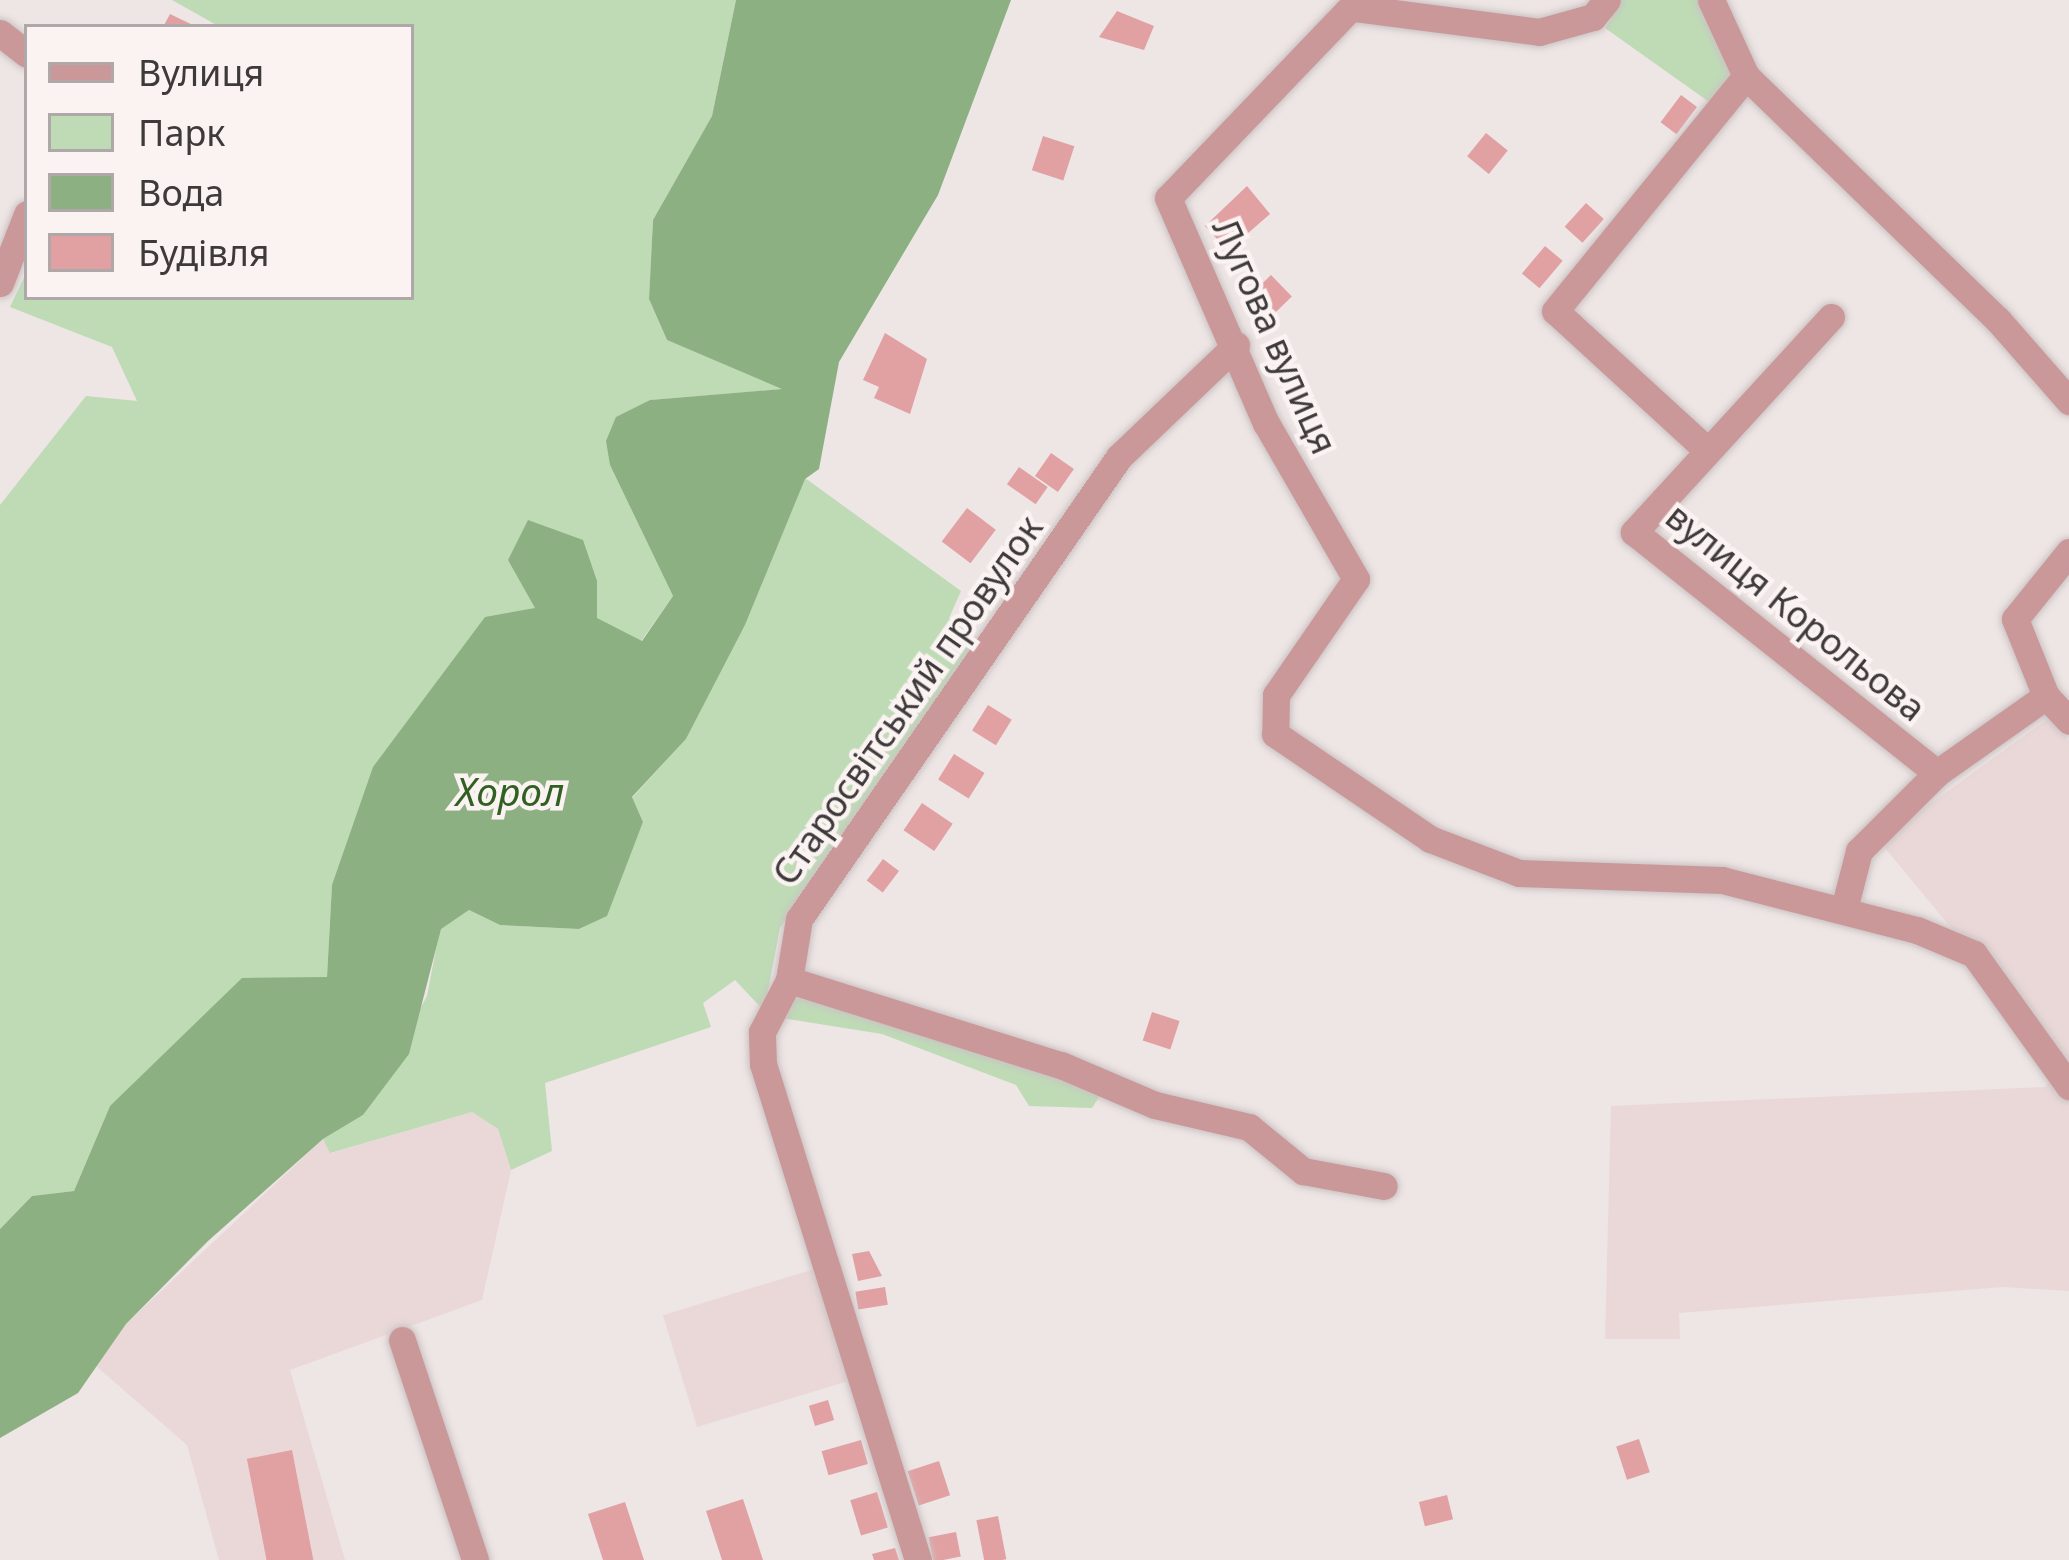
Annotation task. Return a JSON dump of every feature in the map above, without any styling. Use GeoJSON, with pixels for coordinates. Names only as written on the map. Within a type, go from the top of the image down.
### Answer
{"type":"FeatureCollection","features":[{"type":"Feature","properties":{"kind":"street","name":"Лугова вулиця"},"geometry":{"type":"LineString","coordinates":[[1607,0],[1592,17],[1539,32],[1356,4],[1168,199],[1236,345],[1266,423],[1356,578],[1276,695],[1275,734],[1430,839],[1520,873],[1722,880],[1844,909],[1974,954],[2069,1086]]}},
{"type":"Feature","properties":{"kind":"street"},"geometry":{"type":"LineString","coordinates":[[1711,0],[1746,76],[1998,320],[2069,401]]}},
{"type":"Feature","properties":{"kind":"street"},"geometry":{"type":"LineString","coordinates":[[0,33],[24,52]]}},
{"type":"Feature","properties":{"kind":"street","name":"вулиця Корольова"},"geometry":{"type":"LineString","coordinates":[[1708,451],[1555,311],[1746,76]]}},
{"type":"Feature","properties":{"kind":"street"},"geometry":{"type":"LineString","coordinates":[[0,283],[24,222]]}},
{"type":"Feature","properties":{"kind":"street","name":"вулиця Корольова"},"geometry":{"type":"LineString","coordinates":[[1831,317],[1634,532],[1937,773]]}},
{"type":"Feature","properties":{"kind":"street","name":"Старосвітський провулок"},"geometry":{"type":"LineString","coordinates":[[919,1560],[764,1064],[762,1032],[789,980],[799,919],[1119,457],[1236,345]]}},
{"type":"Feature","properties":{"kind":"street"},"geometry":{"type":"LineString","coordinates":[[2069,552],[2015,619],[2046,696],[2069,721]]}},
{"type":"Feature","properties":{"kind":"street"},"geometry":{"type":"LineString","coordinates":[[1844,909],[1859,851],[1937,773],[2046,696]]}},
{"type":"Feature","properties":{"kind":"street"},"geometry":{"type":"LineString","coordinates":[[789,980],[1061,1064],[1155,1105],[1249,1127],[1303,1171],[1384,1186]]}},
{"type":"Feature","properties":{"kind":"street"},"geometry":{"type":"LineString","coordinates":[[402,1340],[475,1560]]}},
{"type":"Feature","properties":{"kind":"shaded area"},"geometry":{"type":"Polygon","coordinates":[[[2050,717],[2069,741],[2069,1291],[2003,1287],[1679,1313],[1680,1339],[1605,1339],[1611,1106],[2046,1087],[2056,1054],[1879,841],[2050,717]]]}},
{"type":"Feature","properties":{"kind":"shaded area"},"geometry":{"type":"Polygon","coordinates":[[[472,1112],[498,1129],[511,1170],[482,1300],[290,1370],[345,1560],[219,1560],[187,1445],[96,1366],[126,1324],[323,1139],[331,1153],[472,1112]]]}},
{"type":"Feature","properties":{"kind":"shaded area"},"geometry":{"type":"Polygon","coordinates":[[[814,1269],[848,1381],[697,1427],[663,1315],[814,1269]]]}},
{"type":"Feature","properties":{"kind":"green space"},"geometry":{"type":"Polygon","coordinates":[[[172,0],[736,0],[712,116],[653,220],[649,299],[667,340],[785,389],[650,400],[616,418],[610,465],[673,596],[641,641],[597,619],[597,581],[535,608],[332,885],[327,977],[110,1106],[74,1191],[32,1196],[0,1229],[0,505],[86,396],[137,401],[112,347],[10,307],[24,277],[24,300],[414,300],[414,24],[215,24],[172,0]]]}},
{"type":"Feature","properties":{"kind":"green space"},"geometry":{"type":"Polygon","coordinates":[[[1621,0],[1711,0],[1746,76],[1719,109],[1605,28],[1621,0]]]}},
{"type":"Feature","properties":{"kind":"green space"},"geometry":{"type":"Polygon","coordinates":[[[805,478],[961,591],[949,618],[978,640],[780,928],[766,1001],[807,998],[1059,1076],[1101,1094],[1092,1108],[1029,1106],[1016,1085],[882,1034],[769,1016],[735,980],[703,1003],[711,1027],[545,1083],[552,1151],[511,1170],[498,1129],[472,1112],[330,1153],[323,1139],[363,1115],[427,996],[440,929],[469,910],[500,925],[579,929],[606,916],[643,822],[632,798],[686,739],[745,625],[805,478]]]}},
{"type":"Feature","properties":{"kind":"water","name":"Хорол"},"geometry":{"type":"Polygon","coordinates":[[[736,0],[1011,0],[938,195],[839,362],[819,469],[805,479],[745,625],[686,739],[632,797],[643,822],[607,916],[579,929],[500,925],[469,910],[441,929],[409,1054],[363,1115],[323,1139],[208,1241],[126,1324],[78,1393],[0,1438],[0,1229],[32,1196],[74,1191],[110,1106],[242,978],[327,977],[332,885],[373,767],[485,617],[535,608],[508,560],[528,520],[583,540],[597,581],[597,618],[642,641],[673,596],[610,465],[606,441],[616,417],[650,400],[782,389],[667,340],[649,299],[653,220],[712,116],[736,0]]]}},
{"type":"Feature","properties":{"kind":"building"},"geometry":{"type":"Polygon","coordinates":[[[1117,11],[1154,26],[1144,50],[1099,37],[1117,11]]]}},
{"type":"Feature","properties":{"kind":"building"},"geometry":{"type":"Polygon","coordinates":[[[170,14],[191,24],[165,24],[170,14]]]}},
{"type":"Feature","properties":{"kind":"building"},"geometry":{"type":"Polygon","coordinates":[[[1681,95],[1697,107],[1677,134],[1661,122],[1681,95]]]}},
{"type":"Feature","properties":{"kind":"building"},"geometry":{"type":"Polygon","coordinates":[[[1486,133],[1508,151],[1489,174],[1467,156],[1486,133]]]}},
{"type":"Feature","properties":{"kind":"building"},"geometry":{"type":"Polygon","coordinates":[[[1043,136],[1074,146],[1063,180],[1032,170],[1043,136]]]}},
{"type":"Feature","properties":{"kind":"building"},"geometry":{"type":"Polygon","coordinates":[[[1247,186],[1270,214],[1239,241],[1231,231],[1219,241],[1205,226],[1247,186]]]}},
{"type":"Feature","properties":{"kind":"building"},"geometry":{"type":"Polygon","coordinates":[[[1586,203],[1604,219],[1582,243],[1565,227],[1586,203]]]}},
{"type":"Feature","properties":{"kind":"building"},"geometry":{"type":"Polygon","coordinates":[[[1545,246],[1563,261],[1539,288],[1522,274],[1545,246]]]}},
{"type":"Feature","properties":{"kind":"building"},"geometry":{"type":"Polygon","coordinates":[[[1271,275],[1292,297],[1263,324],[1242,303],[1271,275]]]}},
{"type":"Feature","properties":{"kind":"building"},"geometry":{"type":"Polygon","coordinates":[[[885,333],[927,359],[910,414],[874,398],[879,387],[863,380],[885,333]]]}},
{"type":"Feature","properties":{"kind":"building"},"geometry":{"type":"Polygon","coordinates":[[[1051,453],[1074,469],[1058,492],[1035,476],[1051,453]]]}},
{"type":"Feature","properties":{"kind":"building"},"geometry":{"type":"Polygon","coordinates":[[[1019,467],[1048,487],[1036,504],[1007,484],[1019,467]]]}},
{"type":"Feature","properties":{"kind":"building"},"geometry":{"type":"Polygon","coordinates":[[[967,508],[996,530],[970,563],[942,542],[967,508]]]}},
{"type":"Feature","properties":{"kind":"building"},"geometry":{"type":"Polygon","coordinates":[[[988,705],[1012,720],[996,745],[972,730],[988,705]]]}},
{"type":"Feature","properties":{"kind":"building"},"geometry":{"type":"Polygon","coordinates":[[[954,754],[985,773],[969,799],[938,779],[954,754]]]}},
{"type":"Feature","properties":{"kind":"building"},"geometry":{"type":"Polygon","coordinates":[[[922,803],[953,824],[934,851],[904,830],[922,803]]]}},
{"type":"Feature","properties":{"kind":"building"},"geometry":{"type":"Polygon","coordinates":[[[883,859],[899,871],[883,893],[867,881],[883,859]]]}},
{"type":"Feature","properties":{"kind":"building"},"geometry":{"type":"Polygon","coordinates":[[[1152,1012],[1180,1021],[1170,1049],[1143,1041],[1152,1012]]]}},
{"type":"Feature","properties":{"kind":"building"},"geometry":{"type":"Polygon","coordinates":[[[869,1251],[882,1276],[858,1281],[852,1254],[869,1251]]]}},
{"type":"Feature","properties":{"kind":"building"},"geometry":{"type":"Polygon","coordinates":[[[885,1287],[888,1305],[858,1309],[855,1292],[885,1287]]]}},
{"type":"Feature","properties":{"kind":"building"},"geometry":{"type":"Polygon","coordinates":[[[828,1400],[834,1420],[815,1426],[809,1406],[828,1400]]]}},
{"type":"Feature","properties":{"kind":"building"},"geometry":{"type":"Polygon","coordinates":[[[1639,1439],[1650,1472],[1627,1480],[1616,1446],[1639,1439]]]}},
{"type":"Feature","properties":{"kind":"building"},"geometry":{"type":"Polygon","coordinates":[[[861,1440],[868,1464],[828,1475],[822,1451],[861,1440]]]}},
{"type":"Feature","properties":{"kind":"building"},"geometry":{"type":"Polygon","coordinates":[[[292,1450],[313,1560],[267,1560],[247,1459],[292,1450]]]}},
{"type":"Feature","properties":{"kind":"building"},"geometry":{"type":"Polygon","coordinates":[[[939,1461],[950,1495],[919,1505],[908,1471],[939,1461]]]}},
{"type":"Feature","properties":{"kind":"building"},"geometry":{"type":"Polygon","coordinates":[[[877,1492],[888,1527],[861,1536],[850,1500],[877,1492]]]}},
{"type":"Feature","properties":{"kind":"building"},"geometry":{"type":"Polygon","coordinates":[[[1447,1495],[1453,1519],[1425,1526],[1419,1502],[1447,1495]]]}},
{"type":"Feature","properties":{"kind":"building"},"geometry":{"type":"Polygon","coordinates":[[[743,1499],[763,1560],[722,1560],[706,1511],[743,1499]]]}},
{"type":"Feature","properties":{"kind":"building"},"geometry":{"type":"Polygon","coordinates":[[[625,1502],[644,1560],[603,1560],[588,1514],[625,1502]]]}},
{"type":"Feature","properties":{"kind":"building"},"geometry":{"type":"Polygon","coordinates":[[[998,1516],[1006,1559],[984,1560],[976,1520],[998,1516]]]}},
{"type":"Feature","properties":{"kind":"building"},"geometry":{"type":"Polygon","coordinates":[[[956,1532],[961,1557],[933,1560],[929,1537],[956,1532]]]}},
{"type":"Feature","properties":{"kind":"building"},"geometry":{"type":"Polygon","coordinates":[[[895,1548],[899,1560],[874,1560],[872,1554],[895,1548]]]}}]}
